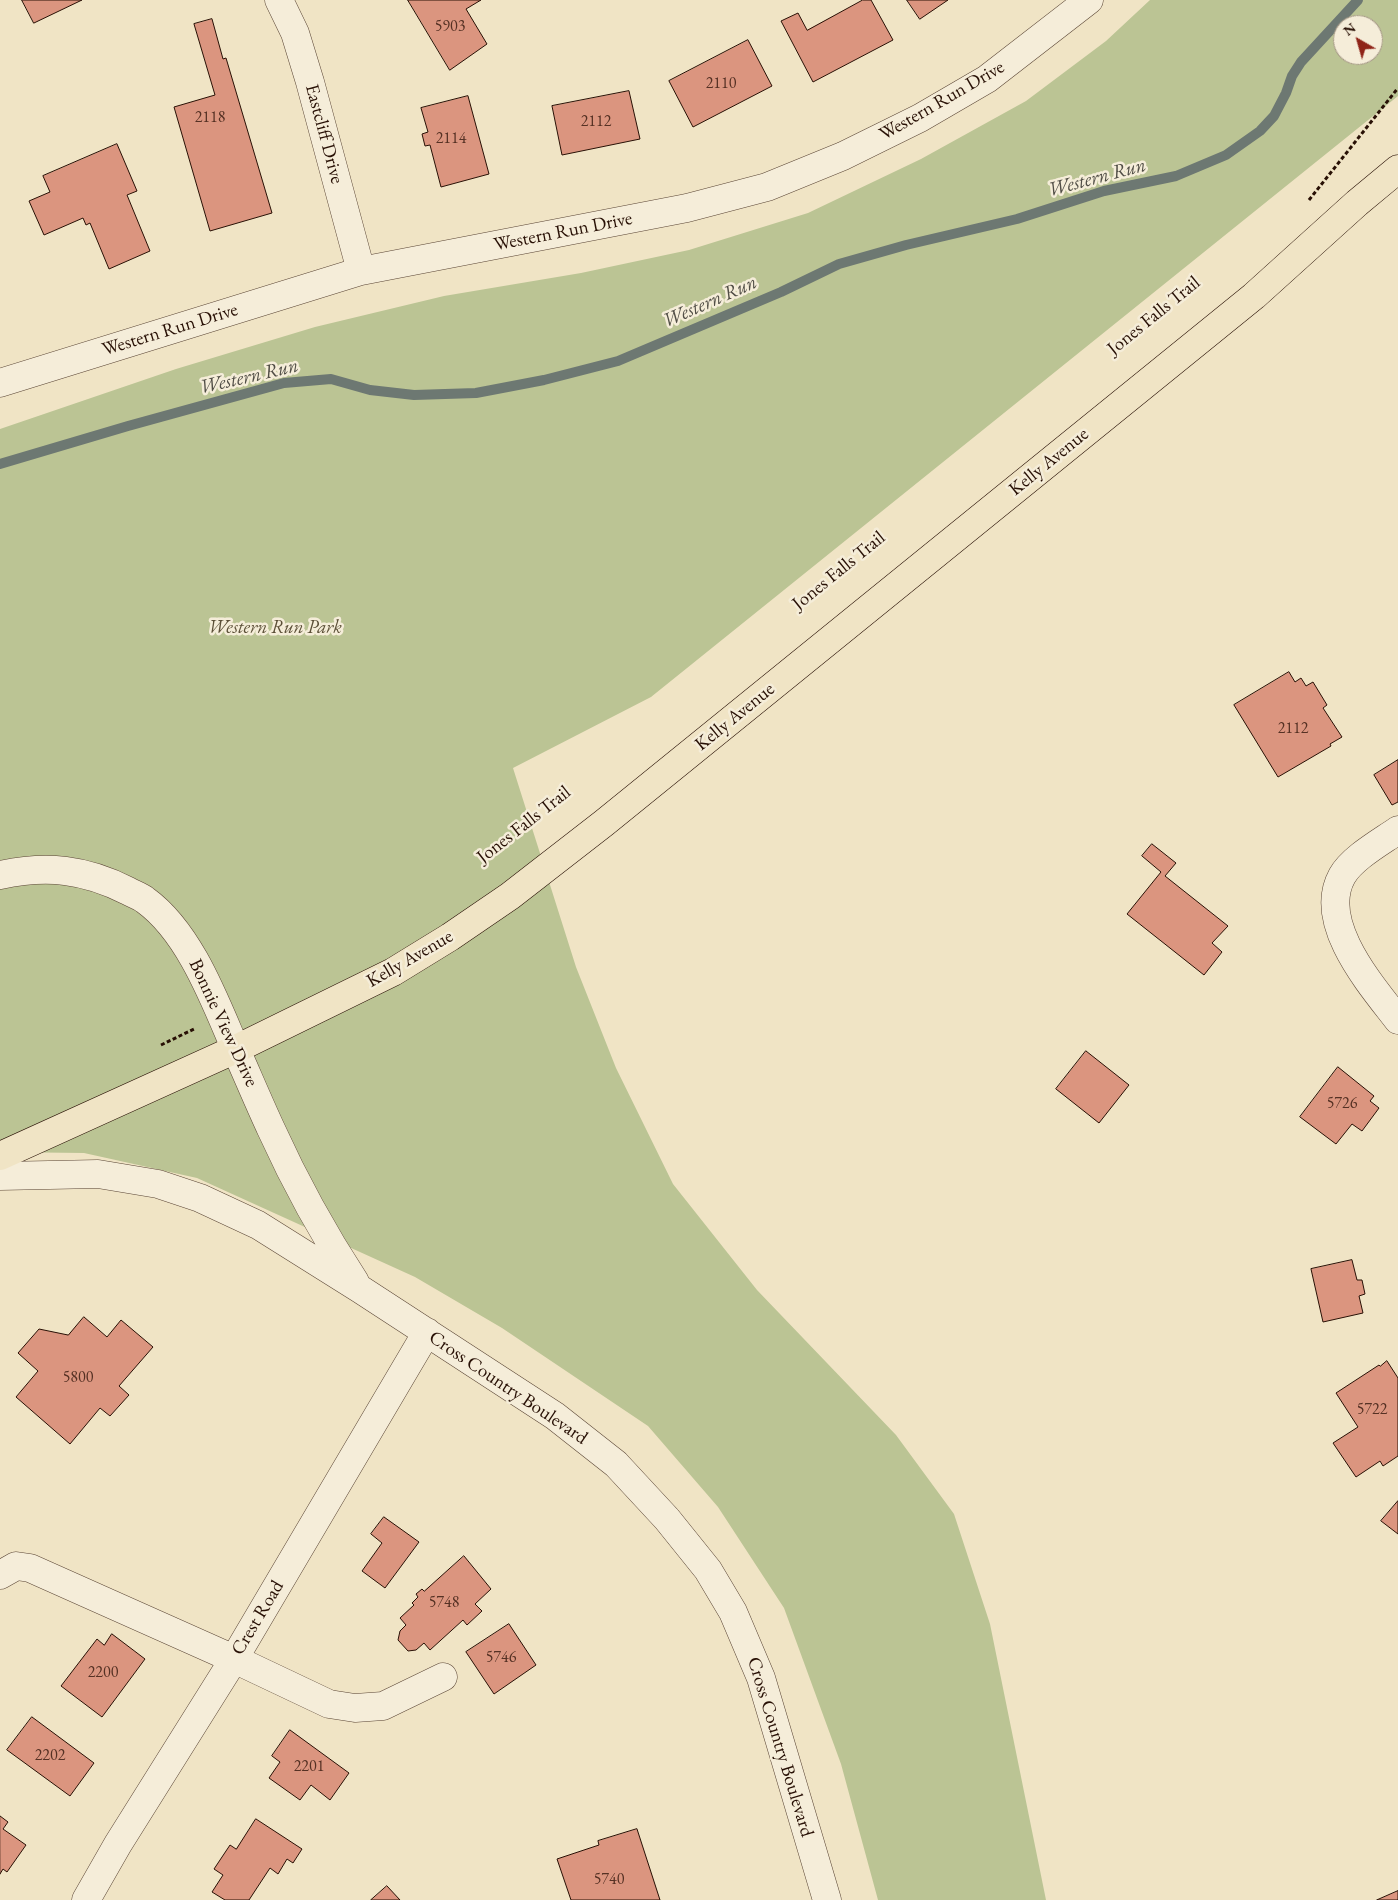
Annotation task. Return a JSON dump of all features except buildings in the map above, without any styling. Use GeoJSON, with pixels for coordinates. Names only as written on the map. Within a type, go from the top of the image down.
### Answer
{"type":"FeatureCollection","features":[{"type":"Feature","properties":{"kind":"main road","name":"Kelly Avenue"},"geometry":{"type":"LineString","coordinates":[[0,1156],[236,1049],[393,972],[450,937],[510,896],[604,823],[1254,296],[1357,203],[1398,169]]}},
{"type":"Feature","properties":{"kind":"street","name":"Eastcliff Drive"},"geometry":{"type":"LineString","coordinates":[[279,0],[295,32],[361,271]]}},
{"type":"Feature","properties":{"kind":"street","name":"Western Run Drive"},"geometry":{"type":"LineString","coordinates":[[0,383],[361,271],[686,208],[767,187],[843,156],[920,118],[962,94],[987,79],[1089,0]]}},
{"type":"Feature","properties":{"kind":"street"},"geometry":{"type":"LineString","coordinates":[[1398,830],[1361,855],[1342,876],[1335,900],[1339,927],[1357,967],[1398,1020]]}},
{"type":"Feature","properties":{"kind":"street","name":"Bonnie View Drive"},"geometry":{"type":"LineString","coordinates":[[0,876],[44,869],[82,873],[116,885],[145,900],[170,924],[194,958],[272,1132],[302,1193],[332,1246],[360,1289]]}},
{"type":"Feature","properties":{"kind":"street","name":"Cross Country Boulevard"},"geometry":{"type":"LineString","coordinates":[[0,1176],[98,1174],[158,1184],[200,1198],[258,1225],[555,1416],[616,1464],[668,1519],[708,1570],[733,1612],[761,1678],[827,1900]]}},
{"type":"Feature","properties":{"kind":"street","name":"Crest Road"},"geometry":{"type":"LineString","coordinates":[[86,1900],[118,1844],[234,1659],[426,1332]]}},
{"type":"Feature","properties":{"kind":"street"},"geometry":{"type":"LineString","coordinates":[[0,1575],[16,1566],[30,1568],[234,1659],[328,1704],[355,1708],[383,1706],[443,1677]]}},
{"type":"Feature","properties":{"kind":"path"},"geometry":{"type":"LineString","coordinates":[[1308,202],[1398,88]]}},
{"type":"Feature","properties":{"kind":"green space","name":"Western Run Park"},"geometry":{"type":"Polygon","coordinates":[[[1150,0],[1398,0],[1398,96],[651,697],[513,768],[576,967],[616,1068],[673,1184],[757,1290],[896,1435],[954,1514],[990,1624],[1046,1900],[878,1900],[841,1764],[784,1608],[718,1507],[648,1426],[502,1328],[415,1277],[197,1178],[84,1153],[0,1152],[0,429],[176,369],[315,327],[444,296],[581,273],[689,250],[808,213],[921,159],[1026,101],[1106,41],[1150,0]]]}},
{"type":"Feature","properties":{"kind":"waterway","name":"Western Run"},"geometry":{"type":"LineString","coordinates":[[0,464],[284,383],[331,379],[370,390],[414,395],[476,393],[544,380],[618,361],[781,292],[839,264],[906,245],[1017,219],[1104,191],[1176,176],[1226,155],[1260,131],[1274,116],[1286,93],[1292,76],[1301,62],[1358,0]]}}]}
